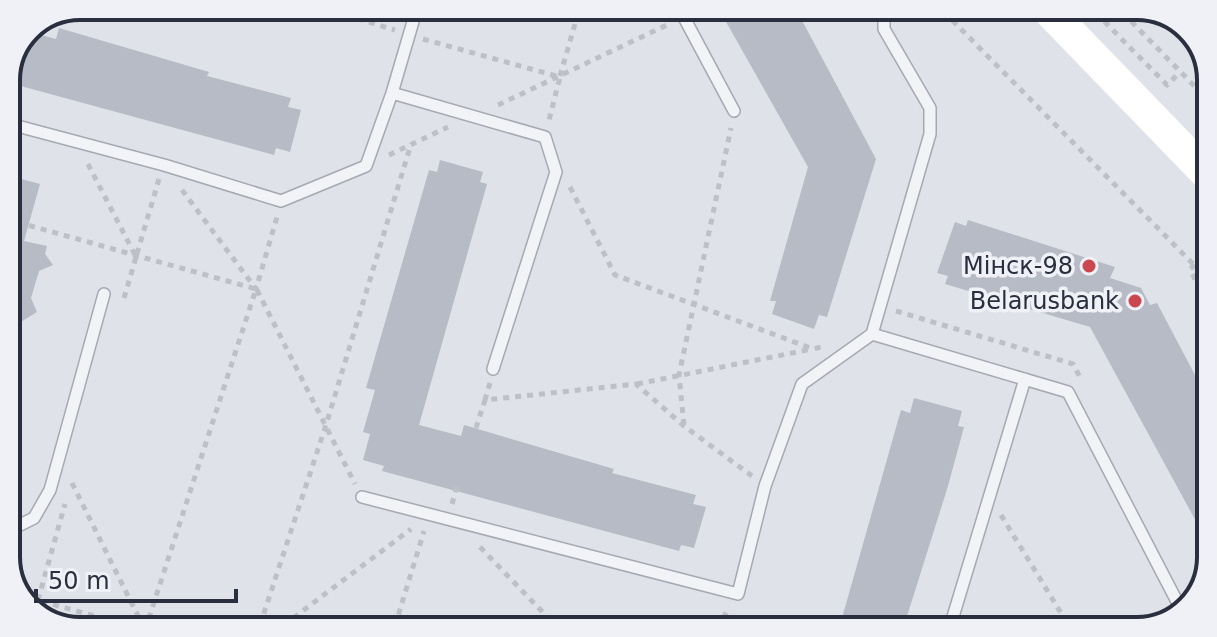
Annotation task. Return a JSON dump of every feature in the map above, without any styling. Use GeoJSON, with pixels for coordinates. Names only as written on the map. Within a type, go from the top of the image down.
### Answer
{"type":"FeatureCollection","features":[{"type":"Feature","properties":{"kind":"main road"},"geometry":{"type":"LineString","coordinates":[[1058,20],[1197,164]]}},
{"type":"Feature","properties":{"kind":"lane"},"geometry":{"type":"LineString","coordinates":[[20,127],[164,165],[281,201],[366,166],[413,20]]}},
{"type":"Feature","properties":{"kind":"lane"},"geometry":{"type":"LineString","coordinates":[[684,20],[734,111]]}},
{"type":"Feature","properties":{"kind":"lane"},"geometry":{"type":"LineString","coordinates":[[362,497],[738,594],[765,486],[802,384],[872,334],[930,134],[930,108],[884,29],[884,20]]}},
{"type":"Feature","properties":{"kind":"lane"},"geometry":{"type":"LineString","coordinates":[[392,93],[545,137],[556,172],[493,369]]}},
{"type":"Feature","properties":{"kind":"lane"},"geometry":{"type":"LineString","coordinates":[[20,525],[34,518],[50,490],[104,294]]}},
{"type":"Feature","properties":{"kind":"lane"},"geometry":{"type":"LineString","coordinates":[[872,334],[1068,392],[1177,601]]}},
{"type":"Feature","properties":{"kind":"lane"},"geometry":{"type":"LineString","coordinates":[[953,617],[1025,379]]}},
{"type":"Feature","properties":{"kind":"path"},"geometry":{"type":"LineString","coordinates":[[361,20],[560,77]]}},
{"type":"Feature","properties":{"kind":"path"},"geometry":{"type":"LineString","coordinates":[[545,137],[576,20]]}},
{"type":"Feature","properties":{"kind":"path"},"geometry":{"type":"LineString","coordinates":[[263,617],[326,425],[411,144],[560,77],[669,20]]}},
{"type":"Feature","properties":{"kind":"path"},"geometry":{"type":"LineString","coordinates":[[952,20],[1195,265],[1190,269],[1197,284]]}},
{"type":"Feature","properties":{"kind":"path"},"geometry":{"type":"LineString","coordinates":[[1103,20],[1167,85],[1180,72]]}},
{"type":"Feature","properties":{"kind":"path"},"geometry":{"type":"LineString","coordinates":[[1130,20],[1197,89]]}},
{"type":"Feature","properties":{"kind":"path"},"geometry":{"type":"LineString","coordinates":[[684,426],[679,375],[734,111]]}},
{"type":"Feature","properties":{"kind":"path"},"geometry":{"type":"LineString","coordinates":[[78,143],[136,257]]}},
{"type":"Feature","properties":{"kind":"path"},"geometry":{"type":"LineString","coordinates":[[164,165],[256,289],[362,497]]}},
{"type":"Feature","properties":{"kind":"path"},"geometry":{"type":"LineString","coordinates":[[136,257],[164,165]]}},
{"type":"Feature","properties":{"kind":"path"},"geometry":{"type":"LineString","coordinates":[[566,179],[615,275],[813,349]]}},
{"type":"Feature","properties":{"kind":"path"},"geometry":{"type":"LineString","coordinates":[[146,617],[256,289],[281,201]]}},
{"type":"Feature","properties":{"kind":"path"},"geometry":{"type":"LineString","coordinates":[[20,223],[256,289]]}},
{"type":"Feature","properties":{"kind":"path"},"geometry":{"type":"LineString","coordinates":[[485,400],[636,384],[828,345]]}},
{"type":"Feature","properties":{"kind":"path"},"geometry":{"type":"LineString","coordinates":[[476,428],[493,369]]}},
{"type":"Feature","properties":{"kind":"path"},"geometry":{"type":"LineString","coordinates":[[636,384],[684,426],[765,486]]}},
{"type":"Feature","properties":{"kind":"path"},"geometry":{"type":"LineString","coordinates":[[71,482],[140,617]]}},
{"type":"Feature","properties":{"kind":"path"},"geometry":{"type":"LineString","coordinates":[[990,496],[1063,617]]}},
{"type":"Feature","properties":{"kind":"path"},"geometry":{"type":"LineString","coordinates":[[295,617],[428,516]]}},
{"type":"Feature","properties":{"kind":"path"},"geometry":{"type":"LineString","coordinates":[[398,617],[428,516]]}},
{"type":"Feature","properties":{"kind":"path"},"geometry":{"type":"LineString","coordinates":[[456,522],[547,617]]}},
{"type":"Feature","properties":{"kind":"path"},"geometry":{"type":"LineString","coordinates":[[39,600],[98,617]]}},
{"type":"Feature","properties":{"kind":"building"},"geometry":{"type":"Polygon","coordinates":[[[725,20],[802,20],[876,159],[827,317],[819,315],[814,329],[772,314],[776,301],[770,301],[808,167],[725,20]]]}},
{"type":"Feature","properties":{"kind":"building"},"geometry":{"type":"Polygon","coordinates":[[[59,28],[209,72],[207,76],[291,98],[288,107],[301,110],[290,152],[276,148],[274,155],[20,86],[22,64],[37,37],[40,35],[56,39],[59,28]]]}},
{"type":"Feature","properties":{"kind":"building"},"geometry":{"type":"Polygon","coordinates":[[[440,160],[483,172],[480,182],[487,184],[419,425],[461,436],[464,425],[614,469],[612,473],[696,495],[693,504],[706,507],[694,548],[681,545],[679,551],[382,471],[384,466],[363,460],[370,434],[363,432],[375,390],[366,388],[429,170],[437,172],[440,160]]]}},
{"type":"Feature","properties":{"kind":"building"},"geometry":{"type":"Polygon","coordinates":[[[20,179],[40,184],[24,241],[47,246],[45,254],[53,265],[39,271],[31,298],[37,312],[20,322],[20,179]]]}},
{"type":"Feature","properties":{"kind":"building"},"geometry":{"type":"Polygon","coordinates":[[[968,220],[1115,267],[1110,278],[1141,288],[1150,305],[1157,303],[1197,379],[1197,523],[1090,327],[945,284],[948,276],[937,273],[955,222],[966,226],[968,220]]]}},
{"type":"Feature","properties":{"kind":"building"},"geometry":{"type":"Polygon","coordinates":[[[914,398],[962,411],[958,426],[964,427],[907,617],[842,617],[901,410],[910,413],[914,398]]]}},
{"type":"Feature","properties":{"kind":"place","name":"Мінск-98"},"geometry":{"type":"Point","coordinates":[1089,266]}},
{"type":"Feature","properties":{"kind":"place","name":"Belarusbank"},"geometry":{"type":"Point","coordinates":[1135,301]}}]}
